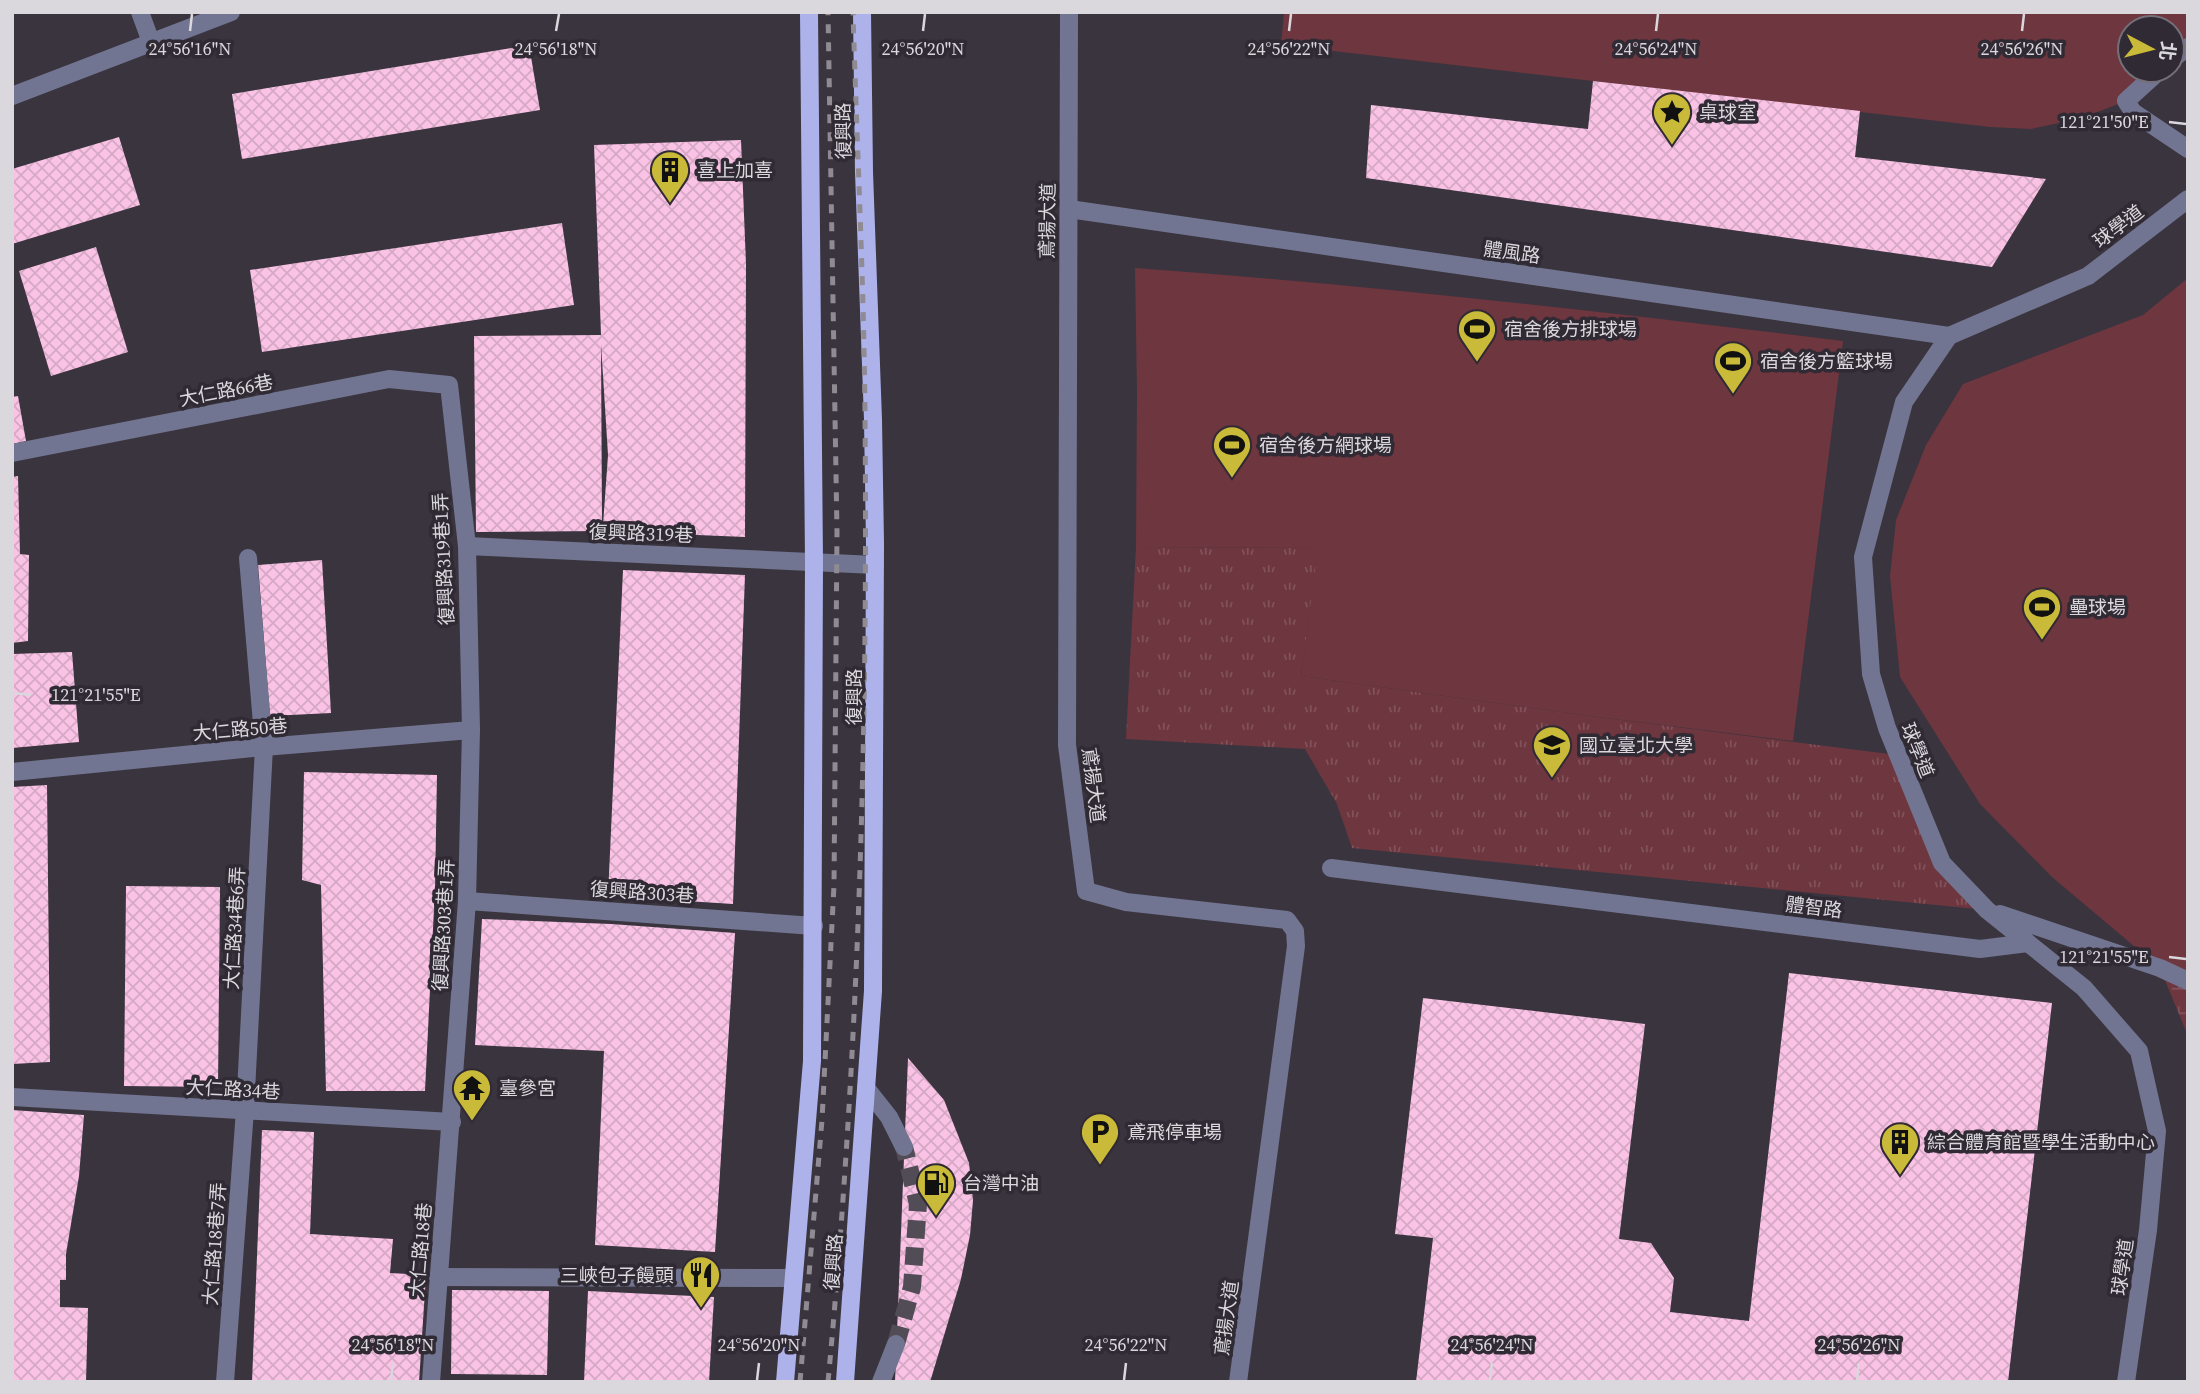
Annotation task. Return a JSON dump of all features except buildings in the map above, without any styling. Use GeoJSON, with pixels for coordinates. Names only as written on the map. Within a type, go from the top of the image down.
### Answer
{"type":"FeatureCollection","features":[{"type":"Feature","properties":{"kind":"main road","name":"復興路"},"geometry":{"type":"LineString","coordinates":[[785,1382],[812,1061],[814,561],[809,12]]}},
{"type":"Feature","properties":{"kind":"main road","name":"復興路"},"geometry":{"type":"LineString","coordinates":[[845,1382],[873,991],[875,565],[862,12]]}},
{"type":"Feature","properties":{"kind":"street"},"geometry":{"type":"LineString","coordinates":[[140,12],[150,42]]}},
{"type":"Feature","properties":{"kind":"street"},"geometry":{"type":"LineString","coordinates":[[12,96],[231,12]]}},
{"type":"Feature","properties":{"kind":"street","name":"鳶揚大道"},"geometry":{"type":"LineString","coordinates":[[1069,12],[1067,745],[1086,891],[1126,902],[1287,920],[1295,931],[1296,946],[1238,1382]]}},
{"type":"Feature","properties":{"kind":"street"},"geometry":{"type":"LineString","coordinates":[[2145,84],[2126,101],[2133,112],[2188,149]]}},
{"type":"Feature","properties":{"kind":"street","name":"球學道"},"geometry":{"type":"LineString","coordinates":[[2126,1382],[2148,1230],[2157,1131],[2139,1051],[2084,988],[1987,910],[1942,863],[1887,728],[1871,674],[1863,557],[1904,402],[1949,336],[2088,276],[2188,200]]}},
{"type":"Feature","properties":{"kind":"street","name":"體風路"},"geometry":{"type":"LineString","coordinates":[[1069,209],[1949,336]]}},
{"type":"Feature","properties":{"kind":"street","name":"大仁路66巷"},"geometry":{"type":"LineString","coordinates":[[12,453],[389,379],[449,386]]}},
{"type":"Feature","properties":{"kind":"street","name":"復興路319巷1弄"},"geometry":{"type":"LineString","coordinates":[[449,386],[467,546],[471,730]]}},
{"type":"Feature","properties":{"kind":"street","name":"復興路319巷"},"geometry":{"type":"LineString","coordinates":[[467,546],[875,565]]}},
{"type":"Feature","properties":{"kind":"street","name":"大仁路34巷6弄"},"geometry":{"type":"LineString","coordinates":[[245,1110],[264,747],[248,558]]}},
{"type":"Feature","properties":{"kind":"street","name":"大仁路50巷"},"geometry":{"type":"LineString","coordinates":[[12,772],[471,730]]}},
{"type":"Feature","properties":{"kind":"street","name":"復興路303巷1弄"},"geometry":{"type":"LineString","coordinates":[[452,1122],[467,901],[471,730]]}},
{"type":"Feature","properties":{"kind":"street","name":"體智路"},"geometry":{"type":"LineString","coordinates":[[1331,868],[1980,949],[2028,943]]}},
{"type":"Feature","properties":{"kind":"street","name":"復興路303巷"},"geometry":{"type":"LineString","coordinates":[[467,901],[814,926]]}},
{"type":"Feature","properties":{"kind":"street"},"geometry":{"type":"LineString","coordinates":[[1987,910],[2160,968],[2188,981]]}},
{"type":"Feature","properties":{"kind":"street"},"geometry":{"type":"LineString","coordinates":[[866,1088],[889,1117],[904,1147]]}},
{"type":"Feature","properties":{"kind":"street","name":"大仁路34巷"},"geometry":{"type":"LineString","coordinates":[[12,1097],[452,1122]]}},
{"type":"Feature","properties":{"kind":"street","name":"大仁路18巷7弄"},"geometry":{"type":"LineString","coordinates":[[225,1382],[245,1110]]}},
{"type":"Feature","properties":{"kind":"street","name":"大仁路18巷"},"geometry":{"type":"LineString","coordinates":[[431,1382],[452,1122]]}},
{"type":"Feature","properties":{"kind":"street"},"geometry":{"type":"LineString","coordinates":[[438,1277],[793,1278]]}},
{"type":"Feature","properties":{"kind":"street"},"geometry":{"type":"LineString","coordinates":[[881,1382],[896,1344]]}},
{"type":"Feature","properties":{"kind":"green space"},"geometry":{"type":"Polygon","coordinates":[[[1284,12],[2188,12],[2186,43],[2186,14],[2116,14],[2116,84],[2145,84],[2126,101],[2082,118],[2031,129],[1990,127],[1281,45],[1284,12]]]}},
{"type":"Feature","properties":{"kind":"green space"},"geometry":{"type":"Polygon","coordinates":[[[1135,268],[1489,300],[1843,341],[1793,741],[1301,676],[1318,548],[1136,547],[1135,268]]]}},
{"type":"Feature","properties":{"kind":"green space","name":"壘球場"},"geometry":{"type":"Polygon","coordinates":[[[2188,278],[2188,981],[2160,968],[2052,877],[1980,804],[1900,677],[1890,576],[1896,520],[1926,445],[1963,384],[2143,315],[2188,278]]]}},
{"type":"Feature","properties":{"kind":"green space"},"geometry":{"type":"Polygon","coordinates":[[[1136,547],[1319,548],[1301,676],[1897,755],[1942,863],[1987,910],[1352,848],[1337,804],[1305,749],[1126,739],[1136,547]]]}},
{"type":"Feature","properties":{"kind":"green space"},"geometry":{"type":"Polygon","coordinates":[[[2160,968],[2188,981],[2188,1036],[2160,968]]]}},
{"type":"Feature","properties":{"kind":"tunnel"},"geometry":{"type":"LineString","coordinates":[[896,1344],[912,1287],[918,1204],[904,1147]]}},
{"type":"Feature","properties":{"kind":"railway"},"geometry":{"type":"LineString","coordinates":[[800,1382],[822,1120],[834,885],[837,532],[828,12]]}},
{"type":"Feature","properties":{"kind":"railway"},"geometry":{"type":"LineString","coordinates":[[828,1382],[847,1142],[863,780],[865,418],[853,12]]}},
{"type":"Feature","properties":{"kind":"place","name":"桌球室"},"geometry":{"type":"Point","coordinates":[1672,146]}},
{"type":"Feature","properties":{"kind":"place","name":"喜上加喜"},"geometry":{"type":"Point","coordinates":[670,204]}},
{"type":"Feature","properties":{"kind":"place","name":"宿舍後方排球場"},"geometry":{"type":"Point","coordinates":[1477,363]}},
{"type":"Feature","properties":{"kind":"place","name":"宿舍後方籃球場"},"geometry":{"type":"Point","coordinates":[1733,395]}},
{"type":"Feature","properties":{"kind":"place","name":"宿舍後方網球場"},"geometry":{"type":"Point","coordinates":[1232,479]}},
{"type":"Feature","properties":{"kind":"place","name":"壘球場"},"geometry":{"type":"Point","coordinates":[2042,641]}},
{"type":"Feature","properties":{"kind":"place","name":"國立臺北大學"},"geometry":{"type":"Point","coordinates":[1552,779]}},
{"type":"Feature","properties":{"kind":"place","name":"臺參宮"},"geometry":{"type":"Point","coordinates":[472,1122]}},
{"type":"Feature","properties":{"kind":"place","name":"鳶飛停車場"},"geometry":{"type":"Point","coordinates":[1100,1166]}},
{"type":"Feature","properties":{"kind":"place","name":"綜合體育館暨學生活動中心"},"geometry":{"type":"Point","coordinates":[1900,1176]}},
{"type":"Feature","properties":{"kind":"place","name":"台灣中油"},"geometry":{"type":"Point","coordinates":[936,1217]}},
{"type":"Feature","properties":{"kind":"place","name":"三峽包子饅頭"},"geometry":{"type":"Point","coordinates":[701,1309]}}]}
